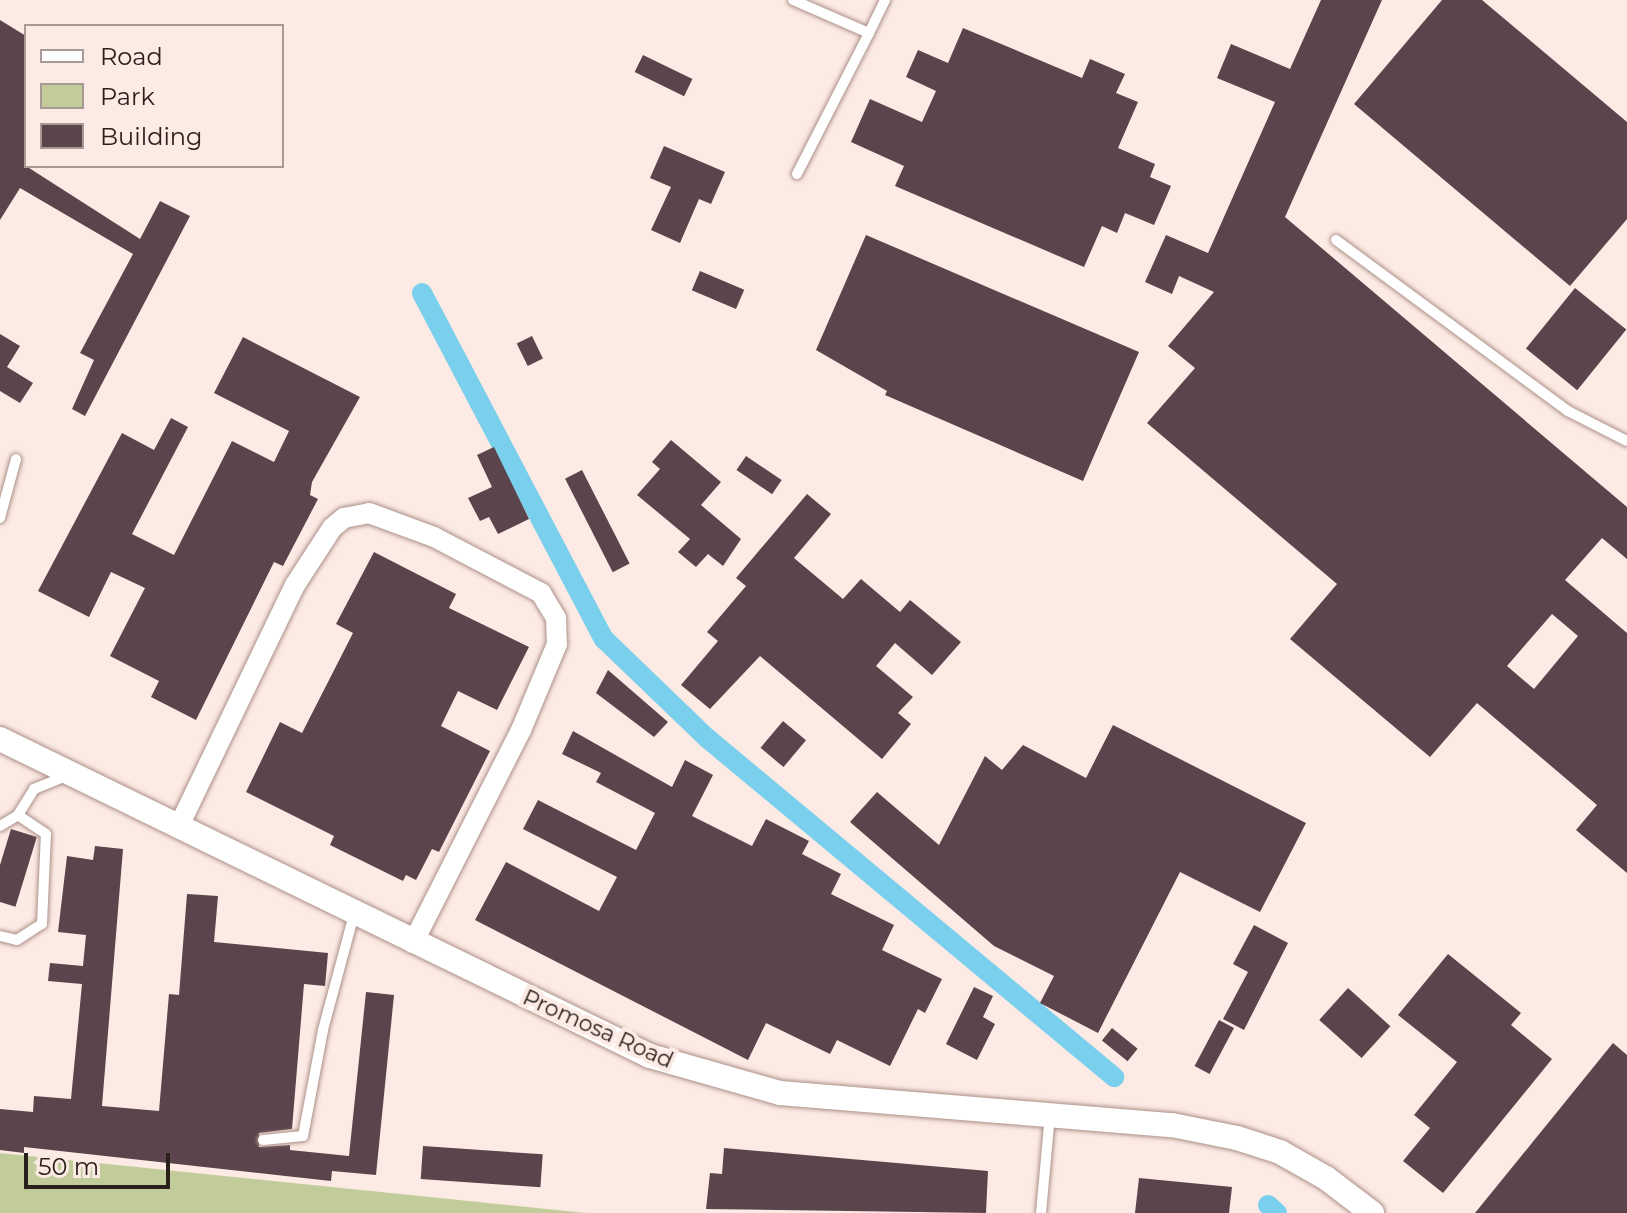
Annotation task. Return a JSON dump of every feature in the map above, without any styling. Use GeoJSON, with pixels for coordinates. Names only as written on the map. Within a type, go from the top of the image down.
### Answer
{"type":"FeatureCollection","features":[{"type":"Feature","properties":{"kind":"street"},"geometry":{"type":"LineString","coordinates":[[178,828],[295,585],[332,528],[344,518],[369,513],[448,544],[541,593],[556,618],[557,644],[521,730],[413,943]]}},
{"type":"Feature","properties":{"kind":"street","name":"Promosa Road"},"geometry":{"type":"LineString","coordinates":[[0,739],[67,776],[650,1056],[744,1087],[881,1104],[1172,1125],[1237,1138],[1280,1152],[1326,1178],[1372,1213]]}},
{"type":"Feature","properties":{"kind":"lane"},"geometry":{"type":"LineString","coordinates":[[793,0],[869,33]]}},
{"type":"Feature","properties":{"kind":"lane"},"geometry":{"type":"LineString","coordinates":[[797,174],[885,0]]}},
{"type":"Feature","properties":{"kind":"lane"},"geometry":{"type":"LineString","coordinates":[[1336,240],[1532,386],[1627,441]]}},
{"type":"Feature","properties":{"kind":"lane"},"geometry":{"type":"LineString","coordinates":[[0,518],[16,459]]}},
{"type":"Feature","properties":{"kind":"lane"},"geometry":{"type":"LineString","coordinates":[[0,826],[18,815],[34,789],[67,776]]}},
{"type":"Feature","properties":{"kind":"lane"},"geometry":{"type":"LineString","coordinates":[[0,936],[17,940],[42,924],[46,834],[18,815]]}},
{"type":"Feature","properties":{"kind":"lane"},"geometry":{"type":"LineString","coordinates":[[263,1140],[303,1136],[323,1030],[354,914]]}},
{"type":"Feature","properties":{"kind":"lane"},"geometry":{"type":"LineString","coordinates":[[1041,1213],[1050,1115]]}},
{"type":"Feature","properties":{"kind":"green space"},"geometry":{"type":"Polygon","coordinates":[[[0,1153],[586,1213],[0,1213],[0,1153]]]}},
{"type":"Feature","properties":{"kind":"building"},"geometry":{"type":"Polygon","coordinates":[[[1321,0],[1382,0],[1285,217],[1627,507],[1627,559],[1602,538],[1565,580],[1627,633],[1627,873],[1576,830],[1597,805],[1477,703],[1430,757],[1290,639],[1337,584],[1147,423],[1195,368],[1168,346],[1214,292],[1179,276],[1172,294],[1145,282],[1166,235],[1208,253],[1275,102],[1217,78],[1231,44],[1290,69],[1321,0]],[[1552,614],[1507,666],[1534,689],[1578,636],[1552,614]]]}},
{"type":"Feature","properties":{"kind":"building"},"geometry":{"type":"Polygon","coordinates":[[[1442,0],[1482,0],[1627,122],[1627,219],[1570,286],[1354,104],[1442,0]]]}},
{"type":"Feature","properties":{"kind":"building"},"geometry":{"type":"Polygon","coordinates":[[[0,20],[24,35],[24,168],[29,168],[140,239],[160,201],[190,216],[85,416],[72,409],[94,360],[80,353],[133,254],[20,188],[0,220],[0,20]]]}},
{"type":"Feature","properties":{"kind":"building"},"geometry":{"type":"Polygon","coordinates":[[[963,28],[1082,78],[1090,59],[1125,74],[1116,93],[1138,102],[1118,148],[1155,164],[1150,177],[1171,186],[1154,225],[1125,213],[1117,233],[1102,226],[1084,267],[895,186],[904,166],[851,142],[870,99],[922,122],[936,91],[906,77],[918,50],[948,63],[963,28]]]}},
{"type":"Feature","properties":{"kind":"building"},"geometry":{"type":"Polygon","coordinates":[[[643,55],[692,79],[684,96],[635,72],[643,55]]]}},
{"type":"Feature","properties":{"kind":"building"},"geometry":{"type":"Polygon","coordinates":[[[664,146],[725,172],[711,204],[699,199],[680,243],[651,230],[671,187],[650,178],[664,146]]]}},
{"type":"Feature","properties":{"kind":"building"},"geometry":{"type":"Polygon","coordinates":[[[866,235],[1139,352],[1083,481],[885,395],[887,391],[816,350],[866,235]]]}},
{"type":"Feature","properties":{"kind":"building"},"geometry":{"type":"Polygon","coordinates":[[[700,271],[744,290],[736,309],[692,290],[700,271]]]}},
{"type":"Feature","properties":{"kind":"building"},"geometry":{"type":"Polygon","coordinates":[[[1575,288],[1626,330],[1577,390],[1526,349],[1575,288]]]}},
{"type":"Feature","properties":{"kind":"building"},"geometry":{"type":"Polygon","coordinates":[[[0,334],[20,346],[7,367],[33,383],[20,403],[0,391],[0,334]]]}},
{"type":"Feature","properties":{"kind":"building"},"geometry":{"type":"Polygon","coordinates":[[[532,336],[543,358],[528,366],[517,343],[532,336]]]}},
{"type":"Feature","properties":{"kind":"building"},"geometry":{"type":"Polygon","coordinates":[[[243,337],[360,397],[312,482],[310,495],[318,499],[283,566],[274,562],[196,720],[151,697],[159,681],[110,656],[145,588],[111,572],[89,617],[38,591],[122,433],[154,450],[171,418],[188,427],[132,534],[174,555],[232,441],[274,462],[289,431],[214,393],[243,337]]]}},
{"type":"Feature","properties":{"kind":"building"},"geometry":{"type":"Polygon","coordinates":[[[671,440],[721,482],[701,505],[741,539],[723,566],[708,554],[696,567],[678,552],[690,539],[637,495],[660,469],[652,462],[671,440]]]}},
{"type":"Feature","properties":{"kind":"building"},"geometry":{"type":"Polygon","coordinates":[[[494,447],[529,519],[498,534],[489,517],[480,521],[468,498],[492,487],[477,455],[494,447]]]}},
{"type":"Feature","properties":{"kind":"building"},"geometry":{"type":"Polygon","coordinates":[[[746,456],[782,480],[772,494],[736,470],[746,456]]]}},
{"type":"Feature","properties":{"kind":"building"},"geometry":{"type":"Polygon","coordinates":[[[582,470],[630,564],[613,572],[565,479],[582,470]]]}},
{"type":"Feature","properties":{"kind":"building"},"geometry":{"type":"Polygon","coordinates":[[[807,494],[831,514],[794,558],[843,599],[861,579],[900,612],[910,600],[961,642],[932,675],[895,643],[876,666],[913,697],[898,713],[911,724],[882,759],[760,656],[710,709],[681,685],[718,641],[707,632],[746,586],[736,578],[807,494]]]}},
{"type":"Feature","properties":{"kind":"building"},"geometry":{"type":"Polygon","coordinates":[[[374,552],[456,594],[449,608],[529,647],[497,710],[458,691],[441,726],[490,751],[439,852],[432,849],[416,880],[406,875],[403,881],[330,845],[334,836],[246,792],[280,722],[302,733],[353,633],[336,624],[374,552]]]}},
{"type":"Feature","properties":{"kind":"building"},"geometry":{"type":"Polygon","coordinates":[[[608,670],[668,722],[654,737],[596,693],[608,670]]]}},
{"type":"Feature","properties":{"kind":"building"},"geometry":{"type":"Polygon","coordinates":[[[783,721],[806,740],[783,767],[761,748],[783,721]]]}},
{"type":"Feature","properties":{"kind":"building"},"geometry":{"type":"Polygon","coordinates":[[[1113,725],[1306,823],[1260,912],[1180,872],[1098,1033],[1040,1003],[1054,976],[994,946],[850,822],[877,792],[939,845],[985,756],[1002,770],[1023,745],[1086,778],[1113,725]]]}},
{"type":"Feature","properties":{"kind":"building"},"geometry":{"type":"Polygon","coordinates":[[[573,731],[672,787],[685,760],[713,775],[692,816],[752,846],[766,819],[809,841],[802,854],[841,874],[831,894],[894,925],[882,950],[942,979],[925,1013],[918,1009],[890,1066],[837,1040],[830,1054],[766,1023],[748,1060],[475,920],[506,862],[599,911],[617,877],[523,829],[538,800],[636,850],[655,813],[596,782],[601,773],[562,754],[573,731]]]}},
{"type":"Feature","properties":{"kind":"building"},"geometry":{"type":"Polygon","coordinates":[[[11,829],[37,837],[15,907],[0,902],[0,865],[11,829]]]}},
{"type":"Feature","properties":{"kind":"building"},"geometry":{"type":"Polygon","coordinates":[[[95,846],[123,849],[102,1106],[159,1111],[169,994],[179,995],[187,894],[218,896],[214,942],[328,953],[325,986],[304,984],[292,1129],[259,1133],[259,1147],[290,1145],[290,1150],[349,1156],[366,992],[394,995],[376,1175],[332,1171],[331,1181],[24,1147],[24,1153],[0,1150],[0,1109],[33,1112],[34,1096],[71,1099],[82,984],[48,981],[50,963],[83,966],[86,935],[58,932],[67,856],[93,860],[95,846]]]}},
{"type":"Feature","properties":{"kind":"building"},"geometry":{"type":"Polygon","coordinates":[[[1254,925],[1288,943],[1244,1030],[1223,1019],[1248,972],[1233,964],[1254,925]]]}},
{"type":"Feature","properties":{"kind":"building"},"geometry":{"type":"Polygon","coordinates":[[[1448,954],[1521,1013],[1511,1025],[1552,1059],[1443,1193],[1403,1161],[1430,1128],[1414,1115],[1457,1062],[1398,1015],[1448,954]]]}},
{"type":"Feature","properties":{"kind":"building"},"geometry":{"type":"Polygon","coordinates":[[[974,987],[993,996],[983,1017],[995,1024],[977,1060],[946,1044],[974,987]]]}},
{"type":"Feature","properties":{"kind":"building"},"geometry":{"type":"Polygon","coordinates":[[[1348,988],[1390,1026],[1362,1058],[1319,1020],[1348,988]]]}},
{"type":"Feature","properties":{"kind":"building"},"geometry":{"type":"Polygon","coordinates":[[[1219,1020],[1234,1028],[1210,1074],[1195,1066],[1219,1020]]]}},
{"type":"Feature","properties":{"kind":"building"},"geometry":{"type":"Polygon","coordinates":[[[1112,1028],[1138,1049],[1128,1061],[1102,1040],[1112,1028]]]}},
{"type":"Feature","properties":{"kind":"building"},"geometry":{"type":"Polygon","coordinates":[[[1613,1043],[1627,1055],[1627,1213],[1475,1213],[1613,1043]]]}},
{"type":"Feature","properties":{"kind":"building"},"geometry":{"type":"Polygon","coordinates":[[[423,1146],[543,1154],[540,1187],[421,1179],[423,1146]]]}},
{"type":"Feature","properties":{"kind":"building"},"geometry":{"type":"Polygon","coordinates":[[[724,1148],[988,1171],[986,1213],[706,1209],[710,1173],[722,1174],[724,1148]]]}},
{"type":"Feature","properties":{"kind":"building"},"geometry":{"type":"Polygon","coordinates":[[[1139,1178],[1232,1187],[1229,1213],[1135,1213],[1139,1178]]]}},
{"type":"Feature","properties":{"kind":"waterway"},"geometry":{"type":"LineString","coordinates":[[422,293],[604,639],[707,738],[1114,1077]]}},
{"type":"Feature","properties":{"kind":"waterway"},"geometry":{"type":"LineString","coordinates":[[1268,1205],[1277,1213]]}}]}
